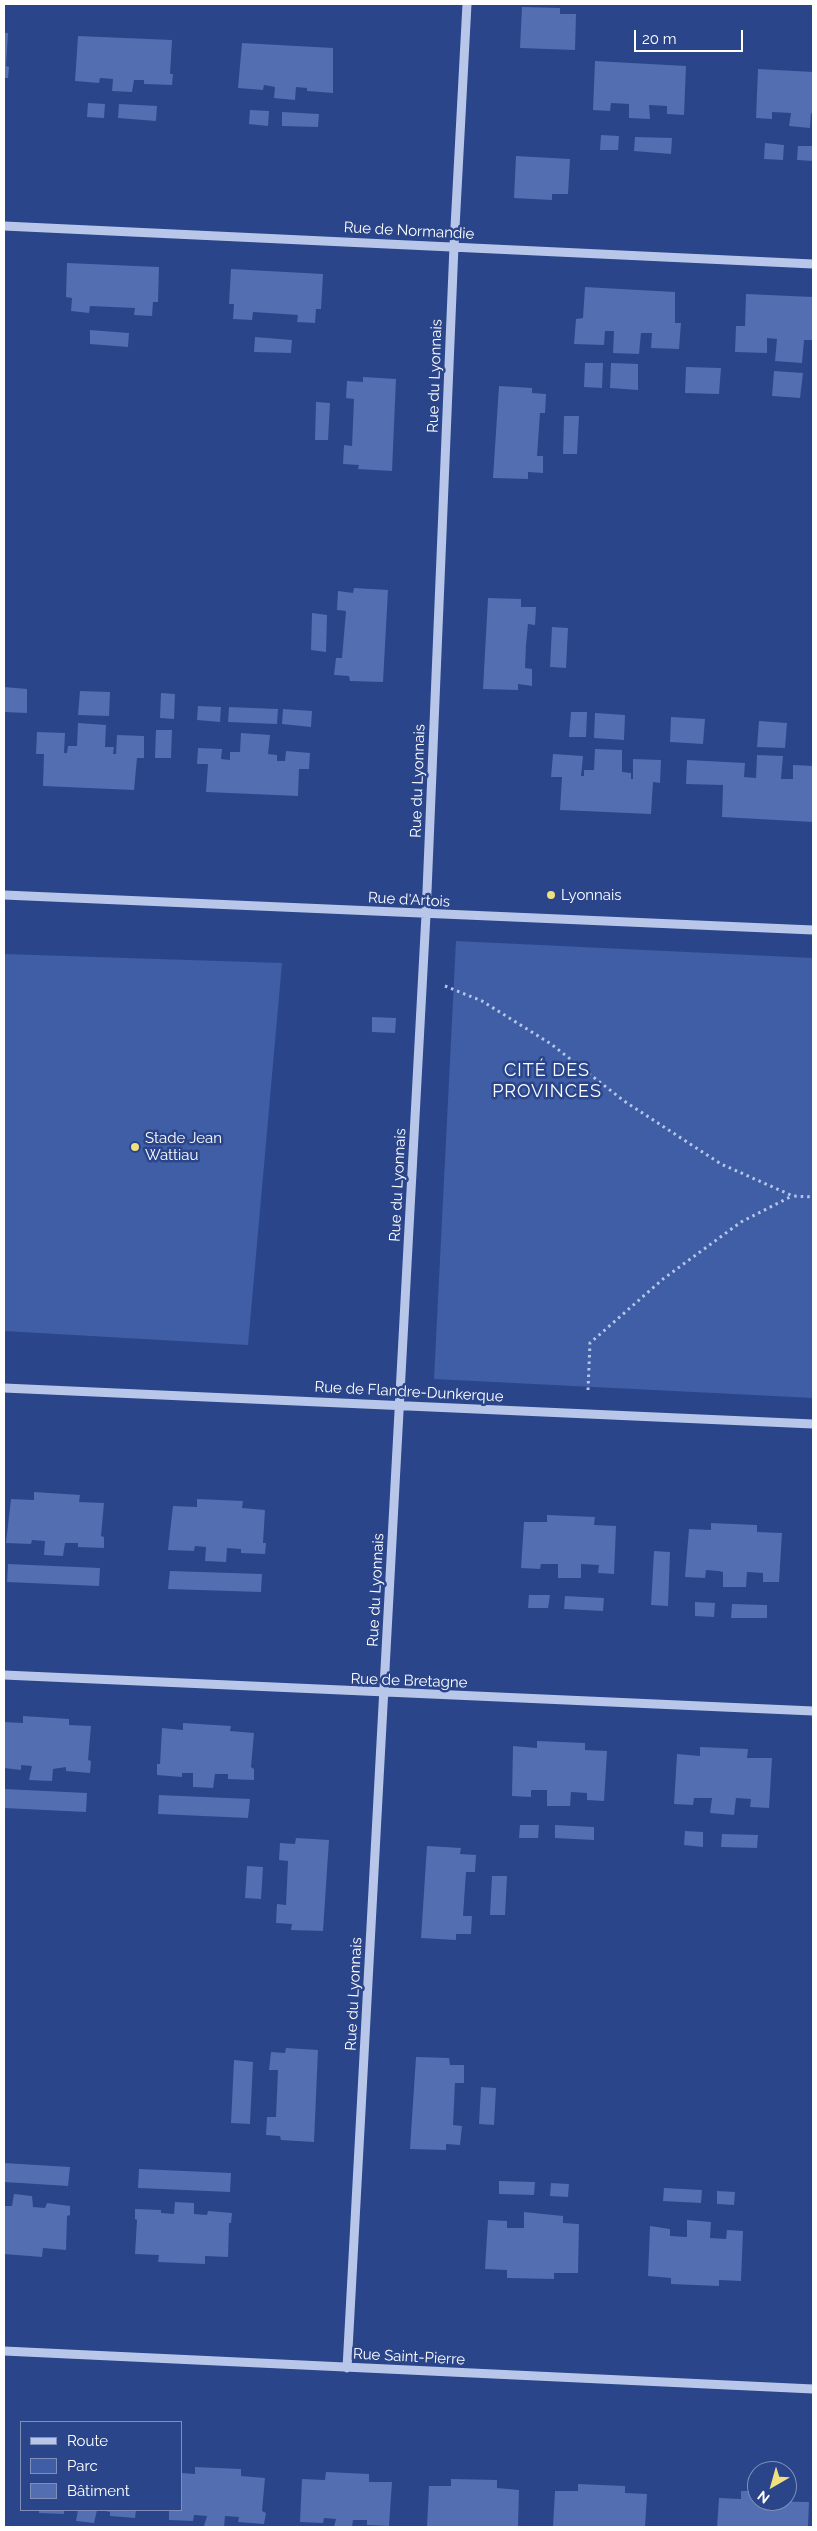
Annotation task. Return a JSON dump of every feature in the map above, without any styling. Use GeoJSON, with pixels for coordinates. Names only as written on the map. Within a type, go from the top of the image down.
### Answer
{"type":"FeatureCollection","features":[{"type":"Feature","properties":{"kind":"street","name":"Rue du Lyonnais"},"geometry":{"type":"LineString","coordinates":[[347,2368],[423,977],[454,246],[467,4]]}},
{"type":"Feature","properties":{"kind":"street","name":"Rue de Normandie"},"geometry":{"type":"LineString","coordinates":[[4,226],[813,264]]}},
{"type":"Feature","properties":{"kind":"street","name":"Rue d'Artois"},"geometry":{"type":"LineString","coordinates":[[4,895],[426,915],[813,930]]}},
{"type":"Feature","properties":{"kind":"street","name":"Rue de Flandre-Dunkerque"},"geometry":{"type":"LineString","coordinates":[[4,1388],[813,1424]]}},
{"type":"Feature","properties":{"kind":"street","name":"Rue de Bretagne"},"geometry":{"type":"LineString","coordinates":[[4,1675],[384,1694],[813,1712]]}},
{"type":"Feature","properties":{"kind":"street","name":"Rue Saint-Pierre"},"geometry":{"type":"LineString","coordinates":[[4,2352],[813,2390]]}},
{"type":"Feature","properties":{"kind":"path"},"geometry":{"type":"LineString","coordinates":[[423,977],[482,1001],[551,1044],[624,1101],[721,1164],[793,1196],[813,1198]]}},
{"type":"Feature","properties":{"kind":"path"},"geometry":{"type":"LineString","coordinates":[[587,1414],[590,1343],[663,1280],[741,1222],[793,1196]]}},
{"type":"Feature","properties":{"kind":"green space"},"geometry":{"type":"Polygon","coordinates":[[[456,941],[813,958],[813,1398],[434,1379],[456,941]]]}},
{"type":"Feature","properties":{"kind":"green space","name":"Stade Jean Wattiau"},"geometry":{"type":"Polygon","coordinates":[[[4,954],[282,963],[248,1345],[4,1331],[4,954]]]}},
{"type":"Feature","properties":{"kind":"building"},"geometry":{"type":"Polygon","coordinates":[[[522,7],[560,8],[560,14],[576,14],[575,50],[520,48],[522,7]]]}},
{"type":"Feature","properties":{"kind":"building"},"geometry":{"type":"Polygon","coordinates":[[[4,33],[8,33],[6,66],[9,67],[8,78],[4,78],[4,33]]]}},
{"type":"Feature","properties":{"kind":"building"},"geometry":{"type":"Polygon","coordinates":[[[78,36],[172,40],[170,74],[173,74],[172,85],[144,84],[144,80],[134,80],[132,92],[112,91],[113,79],[100,78],[99,83],[75,81],[78,36]]]}},
{"type":"Feature","properties":{"kind":"building"},"geometry":{"type":"Polygon","coordinates":[[[242,43],[333,48],[333,93],[307,91],[307,88],[296,87],[295,100],[274,98],[275,87],[264,85],[263,90],[238,88],[242,43]]]}},
{"type":"Feature","properties":{"kind":"building"},"geometry":{"type":"Polygon","coordinates":[[[595,61],[686,66],[684,115],[667,114],[667,106],[649,105],[650,119],[629,118],[629,104],[611,103],[610,111],[593,110],[595,61]]]}},
{"type":"Feature","properties":{"kind":"building"},"geometry":{"type":"Polygon","coordinates":[[[758,69],[813,72],[813,114],[811,113],[810,128],[789,126],[791,113],[772,112],[772,119],[756,118],[758,69]]]}},
{"type":"Feature","properties":{"kind":"building"},"geometry":{"type":"Polygon","coordinates":[[[88,103],[105,104],[104,118],[87,117],[88,103]]]}},
{"type":"Feature","properties":{"kind":"building"},"geometry":{"type":"Polygon","coordinates":[[[119,104],[157,106],[156,121],[118,118],[119,104]]]}},
{"type":"Feature","properties":{"kind":"building"},"geometry":{"type":"Polygon","coordinates":[[[250,110],[269,111],[268,126],[249,124],[250,110]]]}},
{"type":"Feature","properties":{"kind":"building"},"geometry":{"type":"Polygon","coordinates":[[[282,112],[319,114],[318,127],[282,126],[282,112]]]}},
{"type":"Feature","properties":{"kind":"building"},"geometry":{"type":"Polygon","coordinates":[[[601,135],[619,136],[618,150],[600,150],[601,135]]]}},
{"type":"Feature","properties":{"kind":"building"},"geometry":{"type":"Polygon","coordinates":[[[635,137],[672,138],[671,154],[634,151],[635,137]]]}},
{"type":"Feature","properties":{"kind":"building"},"geometry":{"type":"Polygon","coordinates":[[[765,143],[784,145],[783,160],[764,159],[765,143]]]}},
{"type":"Feature","properties":{"kind":"building"},"geometry":{"type":"Polygon","coordinates":[[[798,146],[813,146],[813,161],[797,160],[798,146]]]}},
{"type":"Feature","properties":{"kind":"building"},"geometry":{"type":"Polygon","coordinates":[[[516,156],[570,159],[568,194],[552,194],[552,200],[514,198],[516,156]]]}},
{"type":"Feature","properties":{"kind":"building"},"geometry":{"type":"Polygon","coordinates":[[[67,263],[159,267],[158,302],[153,302],[152,316],[134,315],[135,308],[90,306],[89,313],[71,311],[72,298],[66,297],[67,263]]]}},
{"type":"Feature","properties":{"kind":"building"},"geometry":{"type":"Polygon","coordinates":[[[231,269],[323,274],[321,309],[316,309],[315,323],[297,322],[298,315],[253,312],[252,320],[233,319],[234,304],[229,304],[231,269]]]}},
{"type":"Feature","properties":{"kind":"building"},"geometry":{"type":"Polygon","coordinates":[[[585,287],[675,292],[675,323],[681,323],[679,349],[651,348],[652,333],[641,333],[639,354],[613,353],[614,331],[605,331],[604,345],[574,344],[576,319],[583,318],[585,287]]]}},
{"type":"Feature","properties":{"kind":"building"},"geometry":{"type":"Polygon","coordinates":[[[746,294],[813,297],[813,340],[804,340],[802,363],[775,361],[777,339],[767,338],[767,353],[735,352],[736,326],[745,326],[746,294]]]}},
{"type":"Feature","properties":{"kind":"building"},"geometry":{"type":"Polygon","coordinates":[[[90,330],[129,333],[128,347],[90,344],[90,330]]]}},
{"type":"Feature","properties":{"kind":"building"},"geometry":{"type":"Polygon","coordinates":[[[255,337],[292,340],[291,353],[254,352],[255,337]]]}},
{"type":"Feature","properties":{"kind":"building"},"geometry":{"type":"Polygon","coordinates":[[[585,363],[603,363],[602,388],[584,387],[585,363]]]}},
{"type":"Feature","properties":{"kind":"building"},"geometry":{"type":"Polygon","coordinates":[[[611,363],[638,364],[638,390],[610,388],[611,363]]]}},
{"type":"Feature","properties":{"kind":"building"},"geometry":{"type":"Polygon","coordinates":[[[686,367],[721,368],[719,394],[685,393],[686,367]]]}},
{"type":"Feature","properties":{"kind":"building"},"geometry":{"type":"Polygon","coordinates":[[[774,371],[803,373],[800,398],[772,396],[774,371]]]}},
{"type":"Feature","properties":{"kind":"building"},"geometry":{"type":"Polygon","coordinates":[[[363,377],[396,379],[392,471],[358,469],[359,465],[343,464],[344,445],[352,446],[354,399],[346,398],[347,381],[363,382],[363,377]]]}},
{"type":"Feature","properties":{"kind":"building"},"geometry":{"type":"Polygon","coordinates":[[[499,386],[532,388],[532,393],[546,394],[545,413],[540,413],[537,456],[543,456],[543,473],[528,472],[528,479],[493,478],[499,386]]]}},
{"type":"Feature","properties":{"kind":"building"},"geometry":{"type":"Polygon","coordinates":[[[316,402],[330,403],[328,440],[315,440],[316,402]]]}},
{"type":"Feature","properties":{"kind":"building"},"geometry":{"type":"Polygon","coordinates":[[[564,416],[579,416],[577,454],[563,454],[564,416]]]}},
{"type":"Feature","properties":{"kind":"building"},"geometry":{"type":"Polygon","coordinates":[[[354,588],[388,590],[383,682],[350,681],[349,676],[334,675],[336,658],[342,658],[346,611],[337,610],[338,591],[353,593],[354,588]]]}},
{"type":"Feature","properties":{"kind":"building"},"geometry":{"type":"Polygon","coordinates":[[[488,598],[521,599],[521,607],[536,607],[535,625],[528,624],[526,645],[525,668],[532,669],[532,686],[518,684],[518,690],[483,689],[488,598]]]}},
{"type":"Feature","properties":{"kind":"building"},"geometry":{"type":"Polygon","coordinates":[[[312,613],[327,615],[326,652],[311,650],[312,613]]]}},
{"type":"Feature","properties":{"kind":"building"},"geometry":{"type":"Polygon","coordinates":[[[552,627],[568,628],[566,668],[550,667],[552,627]]]}},
{"type":"Feature","properties":{"kind":"building"},"geometry":{"type":"Polygon","coordinates":[[[4,687],[27,689],[27,713],[4,712],[4,687]]]}},
{"type":"Feature","properties":{"kind":"building"},"geometry":{"type":"Polygon","coordinates":[[[80,691],[110,692],[109,716],[78,715],[80,691]]]}},
{"type":"Feature","properties":{"kind":"building"},"geometry":{"type":"Polygon","coordinates":[[[161,693],[175,694],[174,719],[160,718],[161,693]]]}},
{"type":"Feature","properties":{"kind":"building"},"geometry":{"type":"Polygon","coordinates":[[[198,706],[221,707],[220,722],[197,720],[198,706]]]}},
{"type":"Feature","properties":{"kind":"building"},"geometry":{"type":"Polygon","coordinates":[[[229,707],[278,709],[277,724],[228,722],[229,707]]]}},
{"type":"Feature","properties":{"kind":"building"},"geometry":{"type":"Polygon","coordinates":[[[283,709],[312,711],[311,727],[282,724],[283,709]]]}},
{"type":"Feature","properties":{"kind":"building"},"geometry":{"type":"Polygon","coordinates":[[[571,712],[587,712],[586,737],[569,737],[571,712]]]}},
{"type":"Feature","properties":{"kind":"building"},"geometry":{"type":"Polygon","coordinates":[[[595,713],[625,715],[624,740],[594,738],[595,713]]]}},
{"type":"Feature","properties":{"kind":"building"},"geometry":{"type":"Polygon","coordinates":[[[671,717],[705,719],[703,744],[670,742],[671,717]]]}},
{"type":"Feature","properties":{"kind":"building"},"geometry":{"type":"Polygon","coordinates":[[[759,721],[787,723],[785,748],[757,747],[759,721]]]}},
{"type":"Feature","properties":{"kind":"building"},"geometry":{"type":"Polygon","coordinates":[[[78,723],[106,725],[105,747],[114,747],[113,754],[116,754],[117,735],[144,736],[144,758],[137,758],[134,790],[43,786],[44,754],[36,754],[37,732],[65,733],[64,753],[67,753],[68,746],[77,746],[78,723]]]}},
{"type":"Feature","properties":{"kind":"building"},"geometry":{"type":"Polygon","coordinates":[[[156,730],[172,730],[171,758],[155,758],[156,730]]]}},
{"type":"Feature","properties":{"kind":"building"},"geometry":{"type":"Polygon","coordinates":[[[241,733],[270,735],[268,754],[277,755],[277,761],[285,761],[286,751],[310,753],[309,769],[299,769],[298,796],[206,792],[208,764],[197,764],[198,748],[222,749],[221,759],[230,760],[230,752],[240,752],[241,733]]]}},
{"type":"Feature","properties":{"kind":"building"},"geometry":{"type":"Polygon","coordinates":[[[595,749],[622,750],[622,772],[631,773],[631,779],[633,779],[633,759],[661,760],[660,783],[653,782],[651,814],[560,810],[562,777],[551,777],[553,754],[583,756],[581,776],[584,776],[584,770],[594,770],[595,749]]]}},
{"type":"Feature","properties":{"kind":"building"},"geometry":{"type":"Polygon","coordinates":[[[757,755],[783,756],[781,779],[793,779],[793,765],[813,766],[813,822],[722,817],[723,785],[686,784],[687,760],[745,763],[744,777],[756,778],[757,755]]]}},
{"type":"Feature","properties":{"kind":"building"},"geometry":{"type":"Polygon","coordinates":[[[372,1017],[396,1018],[395,1033],[372,1032],[372,1017]]]}},
{"type":"Feature","properties":{"kind":"building"},"geometry":{"type":"Polygon","coordinates":[[[34,1492],[80,1495],[79,1502],[104,1503],[101,1536],[104,1537],[104,1548],[78,1547],[78,1543],[65,1543],[63,1556],[44,1555],[45,1541],[32,1540],[31,1544],[6,1543],[11,1499],[34,1500],[34,1492]]]}},
{"type":"Feature","properties":{"kind":"building"},"geometry":{"type":"Polygon","coordinates":[[[197,1499],[243,1501],[242,1508],[265,1510],[263,1543],[266,1543],[265,1554],[241,1553],[241,1549],[227,1548],[226,1562],[205,1561],[206,1547],[195,1546],[194,1551],[168,1550],[173,1506],[197,1507],[197,1499]]]}},
{"type":"Feature","properties":{"kind":"building"},"geometry":{"type":"Polygon","coordinates":[[[547,1515],[595,1517],[594,1525],[616,1526],[614,1574],[598,1573],[599,1565],[581,1564],[581,1578],[558,1578],[558,1564],[541,1564],[540,1569],[521,1568],[524,1522],[547,1522],[547,1515]]]}},
{"type":"Feature","properties":{"kind":"building"},"geometry":{"type":"Polygon","coordinates":[[[711,1523],[757,1525],[757,1532],[782,1533],[779,1582],[763,1582],[763,1573],[747,1572],[746,1587],[723,1587],[723,1572],[718,1571],[706,1570],[705,1578],[685,1577],[689,1529],[711,1530],[711,1523]]]}},
{"type":"Feature","properties":{"kind":"building"},"geometry":{"type":"Polygon","coordinates":[[[654,1551],[670,1552],[668,1606],[651,1605],[654,1551]]]}},
{"type":"Feature","properties":{"kind":"building"},"geometry":{"type":"Polygon","coordinates":[[[8,1564],[100,1568],[99,1586],[7,1582],[8,1564]]]}},
{"type":"Feature","properties":{"kind":"building"},"geometry":{"type":"Polygon","coordinates":[[[170,1571],[262,1574],[261,1592],[168,1589],[170,1571]]]}},
{"type":"Feature","properties":{"kind":"building"},"geometry":{"type":"Polygon","coordinates":[[[529,1595],[550,1595],[548,1608],[528,1608],[529,1595]]]}},
{"type":"Feature","properties":{"kind":"building"},"geometry":{"type":"Polygon","coordinates":[[[565,1596],[604,1598],[603,1611],[564,1609],[565,1596]]]}},
{"type":"Feature","properties":{"kind":"building"},"geometry":{"type":"Polygon","coordinates":[[[695,1602],[715,1603],[714,1617],[695,1616],[695,1602]]]}},
{"type":"Feature","properties":{"kind":"building"},"geometry":{"type":"Polygon","coordinates":[[[732,1604],[767,1605],[767,1618],[731,1618],[732,1604]]]}},
{"type":"Feature","properties":{"kind":"building"},"geometry":{"type":"Polygon","coordinates":[[[23,1716],[69,1719],[69,1725],[91,1726],[88,1760],[91,1761],[90,1773],[66,1771],[66,1767],[53,1769],[52,1781],[29,1780],[32,1766],[21,1765],[21,1770],[4,1768],[4,1722],[23,1723],[23,1716]]]}},
{"type":"Feature","properties":{"kind":"building"},"geometry":{"type":"Polygon","coordinates":[[[183,1723],[231,1726],[230,1731],[254,1733],[251,1767],[254,1769],[254,1780],[228,1779],[228,1774],[215,1774],[213,1788],[193,1787],[193,1773],[182,1773],[182,1777],[157,1775],[157,1764],[160,1764],[162,1728],[183,1730],[183,1723]]]}},
{"type":"Feature","properties":{"kind":"building"},"geometry":{"type":"Polygon","coordinates":[[[537,1741],[585,1743],[585,1750],[607,1751],[604,1801],[587,1800],[587,1793],[571,1792],[570,1806],[547,1806],[547,1790],[531,1790],[531,1797],[512,1796],[513,1746],[537,1748],[537,1741]]]}},
{"type":"Feature","properties":{"kind":"building"},"geometry":{"type":"Polygon","coordinates":[[[700,1747],[748,1749],[747,1758],[772,1758],[769,1808],[750,1807],[751,1799],[736,1798],[734,1815],[710,1813],[712,1798],[694,1798],[693,1805],[674,1804],[677,1754],[700,1756],[700,1747]]]}},
{"type":"Feature","properties":{"kind":"building"},"geometry":{"type":"Polygon","coordinates":[[[4,1789],[87,1793],[86,1812],[4,1808],[4,1789]]]}},
{"type":"Feature","properties":{"kind":"building"},"geometry":{"type":"Polygon","coordinates":[[[159,1795],[250,1799],[248,1818],[158,1814],[159,1795]]]}},
{"type":"Feature","properties":{"kind":"building"},"geometry":{"type":"Polygon","coordinates":[[[520,1825],[539,1825],[538,1838],[519,1838],[520,1825]]]}},
{"type":"Feature","properties":{"kind":"building"},"geometry":{"type":"Polygon","coordinates":[[[555,1825],[594,1827],[594,1840],[555,1838],[555,1825]]]}},
{"type":"Feature","properties":{"kind":"building"},"geometry":{"type":"Polygon","coordinates":[[[685,1831],[703,1832],[703,1847],[684,1845],[685,1831]]]}},
{"type":"Feature","properties":{"kind":"building"},"geometry":{"type":"Polygon","coordinates":[[[722,1834],[758,1835],[757,1848],[721,1847],[722,1834]]]}},
{"type":"Feature","properties":{"kind":"building"},"geometry":{"type":"Polygon","coordinates":[[[296,1838],[329,1840],[323,1931],[291,1930],[292,1924],[276,1923],[277,1904],[286,1905],[288,1861],[279,1860],[280,1843],[295,1844],[296,1838]]]}},
{"type":"Feature","properties":{"kind":"building"},"geometry":{"type":"Polygon","coordinates":[[[427,1846],[461,1848],[460,1854],[476,1855],[475,1872],[466,1872],[463,1916],[472,1916],[471,1934],[456,1934],[456,1940],[421,1938],[427,1846]]]}},
{"type":"Feature","properties":{"kind":"building"},"geometry":{"type":"Polygon","coordinates":[[[247,1866],[263,1867],[261,1899],[245,1898],[247,1866]]]}},
{"type":"Feature","properties":{"kind":"building"},"geometry":{"type":"Polygon","coordinates":[[[492,1876],[507,1876],[505,1915],[490,1915],[492,1876]]]}},
{"type":"Feature","properties":{"kind":"building"},"geometry":{"type":"Polygon","coordinates":[[[286,2048],[318,2050],[314,2142],[281,2140],[280,2136],[266,2135],[267,2117],[276,2117],[278,2070],[269,2070],[271,2052],[285,2053],[286,2048]]]}},
{"type":"Feature","properties":{"kind":"building"},"geometry":{"type":"Polygon","coordinates":[[[416,2057],[449,2058],[450,2065],[464,2065],[464,2083],[455,2083],[453,2125],[462,2126],[460,2145],[446,2144],[446,2150],[410,2149],[416,2057]]]}},
{"type":"Feature","properties":{"kind":"building"},"geometry":{"type":"Polygon","coordinates":[[[234,2060],[253,2062],[250,2124],[231,2123],[234,2060]]]}},
{"type":"Feature","properties":{"kind":"building"},"geometry":{"type":"Polygon","coordinates":[[[481,2087],[496,2088],[494,2125],[479,2124],[481,2087]]]}},
{"type":"Feature","properties":{"kind":"building"},"geometry":{"type":"Polygon","coordinates":[[[4,2163],[70,2167],[68,2186],[4,2182],[4,2163]]]}},
{"type":"Feature","properties":{"kind":"building"},"geometry":{"type":"Polygon","coordinates":[[[139,2169],[231,2173],[230,2192],[138,2188],[139,2169]]]}},
{"type":"Feature","properties":{"kind":"building"},"geometry":{"type":"Polygon","coordinates":[[[499,2181],[535,2182],[534,2195],[499,2194],[499,2181]]]}},
{"type":"Feature","properties":{"kind":"building"},"geometry":{"type":"Polygon","coordinates":[[[551,2183],[569,2184],[568,2197],[550,2196],[551,2183]]]}},
{"type":"Feature","properties":{"kind":"building"},"geometry":{"type":"Polygon","coordinates":[[[664,2188],[702,2190],[701,2203],[663,2201],[664,2188]]]}},
{"type":"Feature","properties":{"kind":"building"},"geometry":{"type":"Polygon","coordinates":[[[717,2191],[735,2192],[734,2205],[717,2204],[717,2191]]]}},
{"type":"Feature","properties":{"kind":"building"},"geometry":{"type":"Polygon","coordinates":[[[14,2194],[32,2196],[33,2207],[45,2208],[47,2203],[70,2206],[70,2215],[67,2216],[66,2250],[43,2248],[42,2257],[4,2254],[4,2206],[12,2206],[14,2194]]]}},
{"type":"Feature","properties":{"kind":"building"},"geometry":{"type":"Polygon","coordinates":[[[175,2202],[194,2203],[194,2214],[207,2215],[208,2211],[232,2213],[231,2223],[229,2223],[228,2257],[205,2256],[205,2264],[158,2262],[159,2255],[135,2254],[137,2220],[135,2219],[135,2209],[161,2210],[161,2213],[174,2214],[175,2202]]]}},
{"type":"Feature","properties":{"kind":"building"},"geometry":{"type":"Polygon","coordinates":[[[524,2212],[563,2216],[563,2223],[579,2224],[578,2273],[554,2273],[554,2279],[507,2278],[507,2270],[485,2269],[488,2220],[507,2221],[507,2228],[524,2228],[524,2212]]]}},
{"type":"Feature","properties":{"kind":"building"},"geometry":{"type":"Polygon","coordinates":[[[687,2220],[711,2222],[710,2238],[726,2239],[727,2230],[743,2231],[741,2281],[719,2280],[719,2286],[671,2284],[671,2278],[648,2276],[650,2226],[670,2229],[670,2236],[687,2237],[687,2220]]]}},
{"type":"Feature","properties":{"kind":"building"},"geometry":{"type":"Polygon","coordinates":[[[195,2467],[241,2469],[241,2476],[265,2478],[262,2511],[266,2513],[264,2524],[238,2522],[239,2517],[225,2516],[224,2527],[204,2526],[207,2516],[194,2515],[193,2521],[169,2520],[169,2511],[182,2511],[182,2473],[195,2474],[195,2467]]]}},
{"type":"Feature","properties":{"kind":"building"},"geometry":{"type":"Polygon","coordinates":[[[326,2472],[369,2474],[369,2482],[392,2482],[389,2526],[367,2525],[367,2520],[353,2520],[352,2527],[334,2527],[336,2519],[324,2518],[323,2523],[300,2522],[302,2479],[325,2480],[326,2472]]]}},
{"type":"Feature","properties":{"kind":"building"},"geometry":{"type":"Polygon","coordinates":[[[451,2479],[497,2480],[497,2488],[519,2490],[518,2527],[427,2527],[429,2486],[451,2486],[451,2479]]]}},
{"type":"Feature","properties":{"kind":"building"},"geometry":{"type":"Polygon","coordinates":[[[578,2484],[625,2486],[625,2493],[647,2494],[645,2527],[553,2527],[555,2491],[578,2491],[578,2484]]]}},
{"type":"Feature","properties":{"kind":"building"},"geometry":{"type":"Polygon","coordinates":[[[741,2491],[747,2491],[747,2511],[797,2511],[797,2502],[809,2502],[808,2527],[717,2527],[719,2498],[741,2499],[741,2491]]]}},
{"type":"Feature","properties":{"kind":"building"},"geometry":{"type":"Polygon","coordinates":[[[39,2511],[64,2511],[64,2514],[39,2513],[39,2511]]]}},
{"type":"Feature","properties":{"kind":"building"},"geometry":{"type":"Polygon","coordinates":[[[78,2511],[97,2511],[94,2523],[76,2521],[78,2511]]]}},
{"type":"Feature","properties":{"kind":"building"},"geometry":{"type":"Polygon","coordinates":[[[106,2511],[136,2511],[135,2518],[110,2516],[110,2512],[106,2511]]]}},
{"type":"Feature","properties":{"kind":"place","name":"Lyonnais"},"geometry":{"type":"Point","coordinates":[551,895]}},
{"type":"Feature","properties":{"kind":"place","name":"Stade Jean Wattiau"},"geometry":{"type":"Point","coordinates":[135,1147]}},
{"type":"Feature","properties":{"kind":"district","name":"CITÉ DES PROVINCES"},"geometry":{"type":"Point","coordinates":[547,1081]}}]}
